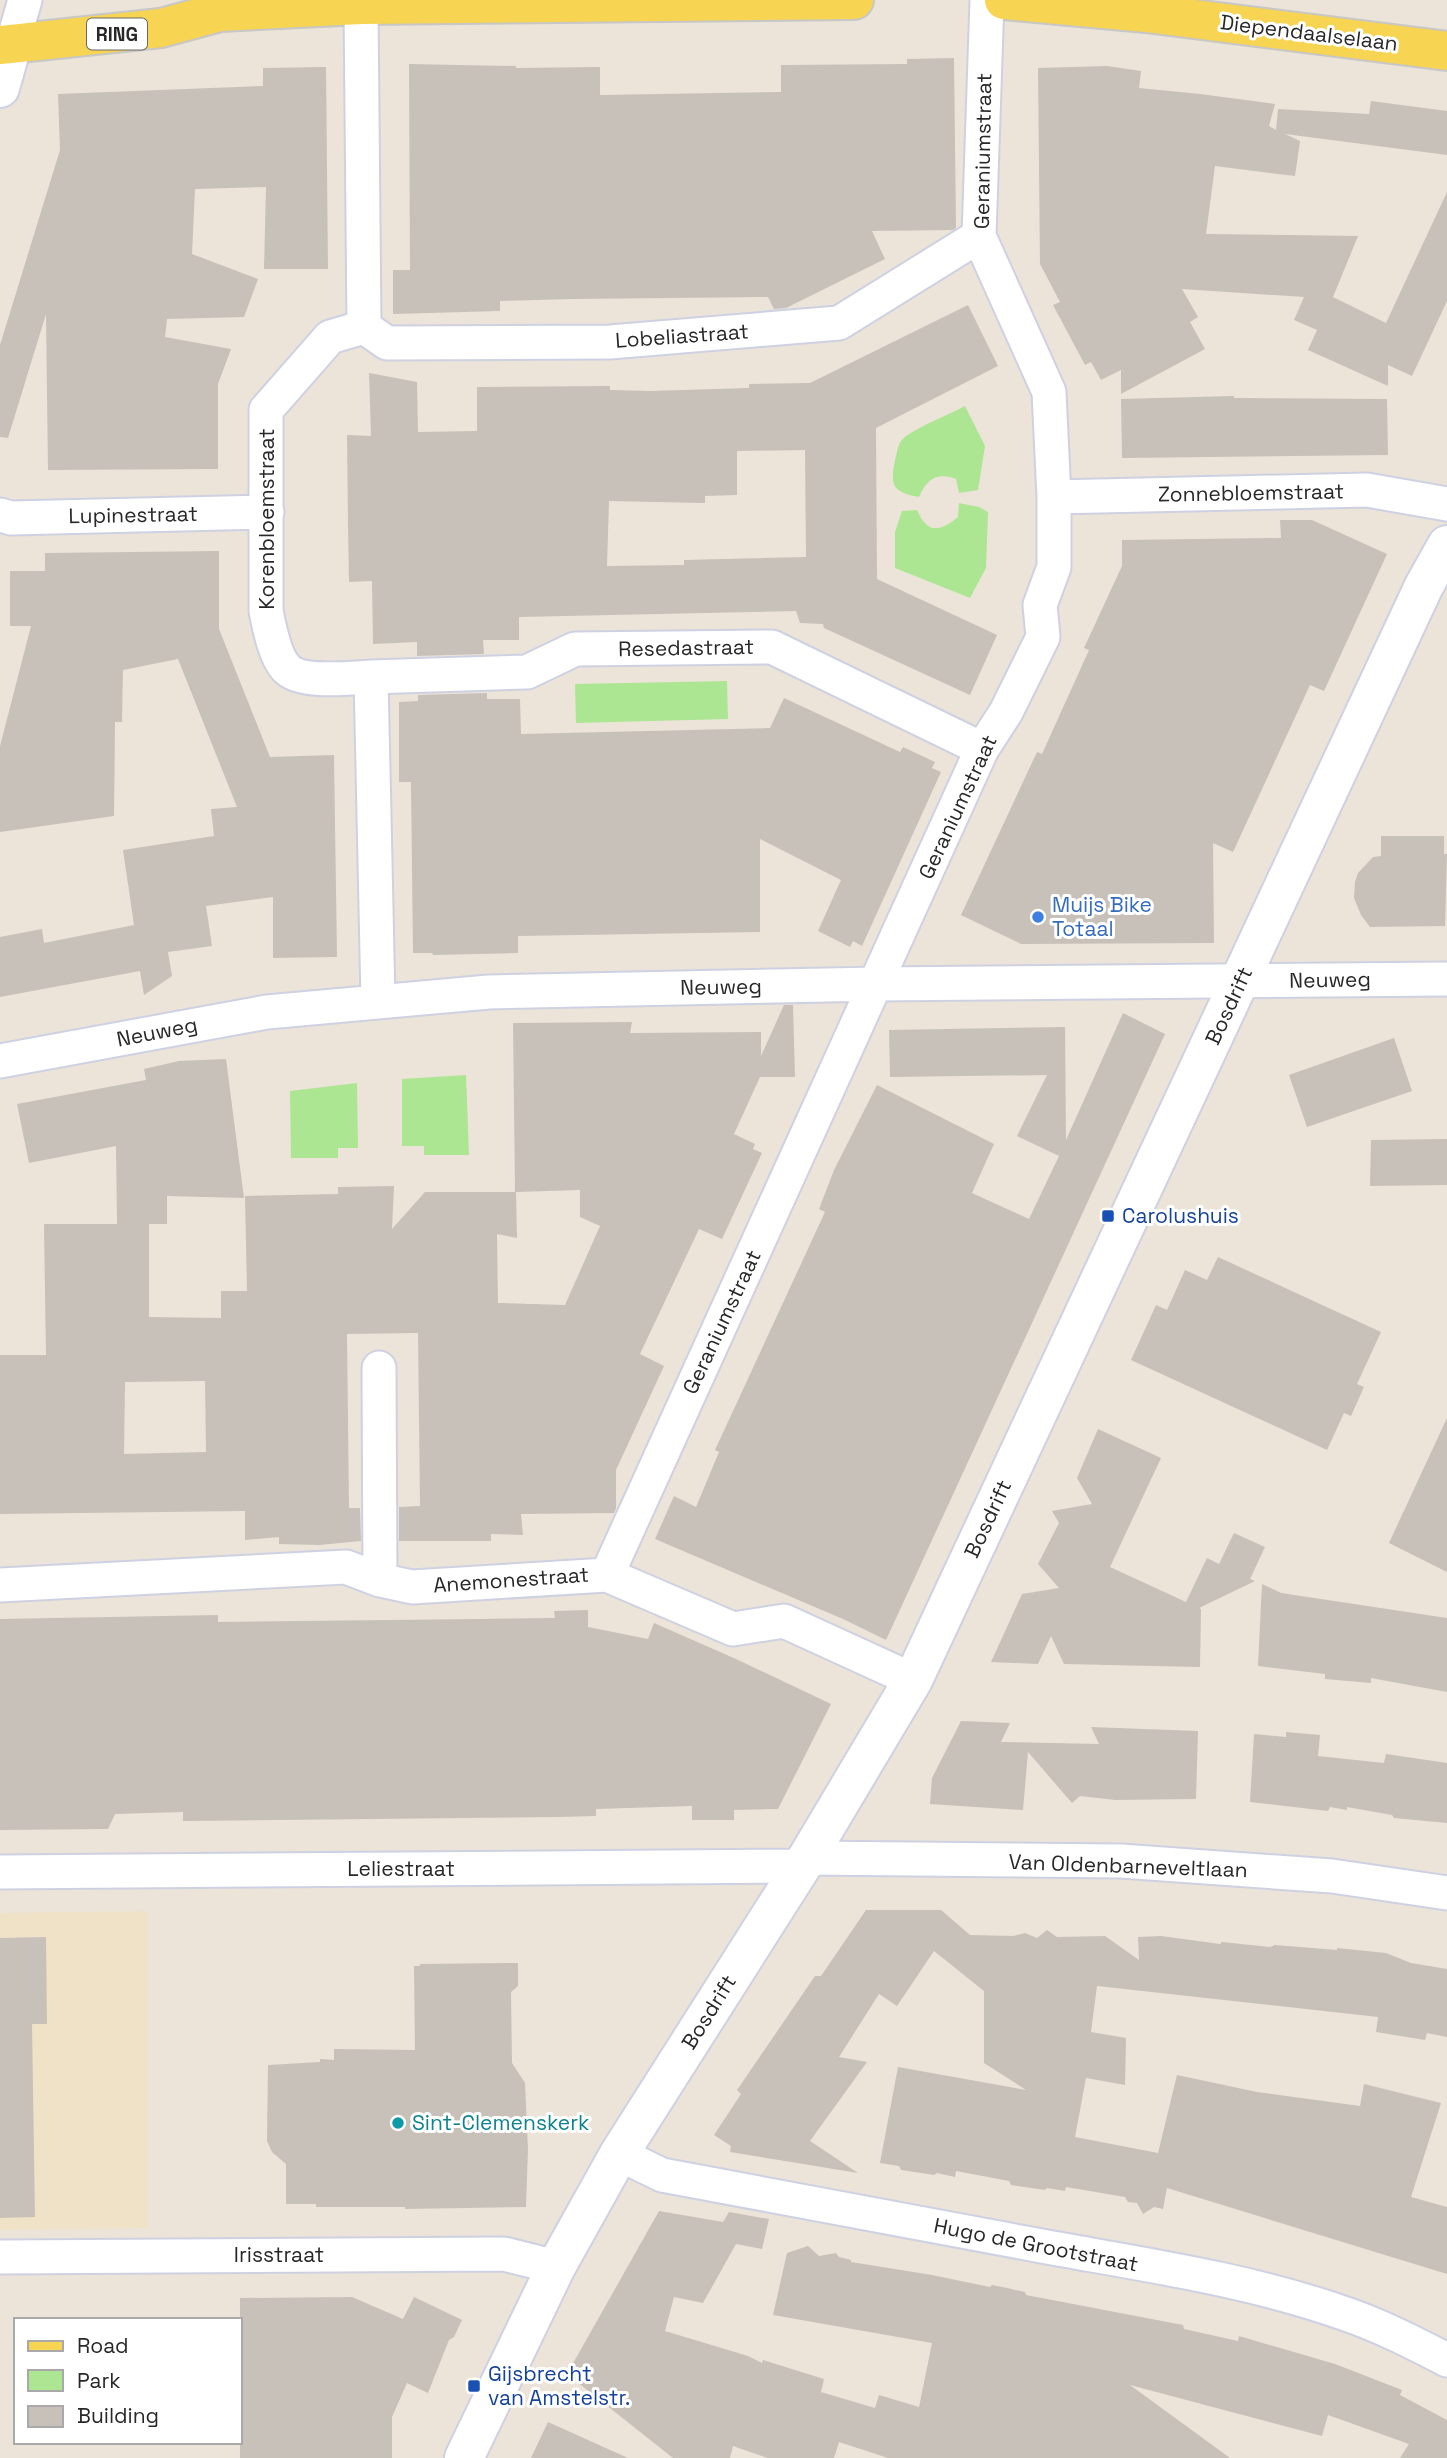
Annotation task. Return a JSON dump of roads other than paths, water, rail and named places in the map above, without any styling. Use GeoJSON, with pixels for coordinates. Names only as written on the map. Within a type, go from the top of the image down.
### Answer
{"type":"FeatureCollection","features":[{"type":"Feature","properties":{"kind":"main road","name":"RING"},"geometry":{"type":"LineString","coordinates":[[161,0],[220,12]]}},
{"type":"Feature","properties":{"kind":"main road","name":"RING"},"geometry":{"type":"LineString","coordinates":[[6,45],[161,29],[220,12],[361,5],[854,0]]}},
{"type":"Feature","properties":{"kind":"main road","name":"Diependaalselaan"},"geometry":{"type":"LineString","coordinates":[[1004,0],[1147,6],[1447,51]]}},
{"type":"Feature","properties":{"kind":"street"},"geometry":{"type":"LineString","coordinates":[[0,88],[6,45],[25,0]]}},
{"type":"Feature","properties":{"kind":"street","name":"Geraniumstraat"},"geometry":{"type":"LineString","coordinates":[[607,1574],[982,749],[1006,712],[1043,637],[1040,606],[1054,568],[1055,497],[1049,392],[979,236],[987,0]]}},
{"type":"Feature","properties":{"kind":"street"},"geometry":{"type":"LineString","coordinates":[[361,5],[364,327]]}},
{"type":"Feature","properties":{"kind":"street","name":"Lobeliastraat"},"geometry":{"type":"LineString","coordinates":[[364,327],[387,343],[596,342],[839,323],[979,236]]}},
{"type":"Feature","properties":{"kind":"street","name":"Korenbloemstraat"},"geometry":{"type":"LineString","coordinates":[[364,327],[330,337],[267,410],[266,611],[270,631],[285,667],[298,677],[371,677]]}},
{"type":"Feature","properties":{"kind":"street","name":"Zonnebloemstraat"},"geometry":{"type":"LineString","coordinates":[[1055,497],[1367,490],[1447,504]]}},
{"type":"Feature","properties":{"kind":"street","name":"Lupinestraat"},"geometry":{"type":"LineString","coordinates":[[0,515],[11,518],[267,512]]}},
{"type":"Feature","properties":{"kind":"street","name":"Bosdrift"},"geometry":{"type":"LineString","coordinates":[[464,2458],[556,2267],[619,2154],[804,1862],[913,1680],[1424,586],[1447,545]]}},
{"type":"Feature","properties":{"kind":"street","name":"Resedastraat"},"geometry":{"type":"LineString","coordinates":[[371,677],[527,672],[575,649],[772,647],[982,749]]}},
{"type":"Feature","properties":{"kind":"street"},"geometry":{"type":"LineString","coordinates":[[371,677],[378,1000]]}},
{"type":"Feature","properties":{"kind":"street","name":"Neuweg"},"geometry":{"type":"LineString","coordinates":[[0,1062],[267,1012],[489,992],[877,984],[1447,979]]}},
{"type":"Feature","properties":{"kind":"street"},"geometry":{"type":"LineString","coordinates":[[379,1368],[380,1580]]}},
{"type":"Feature","properties":{"kind":"street","name":"Anemonestraat"},"geometry":{"type":"LineString","coordinates":[[0,1585],[346,1567],[380,1580],[412,1587],[607,1574],[733,1629],[783,1621],[913,1680]]}},
{"type":"Feature","properties":{"kind":"street","name":"Van Oldenbarneveltlaan"},"geometry":{"type":"LineString","coordinates":[[804,1862],[1121,1861],[1332,1876],[1447,1893]]}},
{"type":"Feature","properties":{"kind":"street","name":"Leliestraat"},"geometry":{"type":"LineString","coordinates":[[0,1872],[804,1862]]}},
{"type":"Feature","properties":{"kind":"street","name":"Hugo de Grootstraat"},"geometry":{"type":"LineString","coordinates":[[619,2154],[662,2175],[1089,2255],[1291,2297],[1395,2333],[1447,2360]]}},
{"type":"Feature","properties":{"kind":"street","name":"Irisstraat"},"geometry":{"type":"LineString","coordinates":[[0,2257],[504,2253],[556,2267]]}},
{"type":"Feature","properties":{"kind":"place","name":"Muijs Bike Totaal"},"geometry":{"type":"Point","coordinates":[1038,917]}},
{"type":"Feature","properties":{"kind":"place","name":"Carolushuis"},"geometry":{"type":"Point","coordinates":[1108,1216]}},
{"type":"Feature","properties":{"kind":"place","name":"Sint-Clemenskerk"},"geometry":{"type":"Point","coordinates":[398,2123]}},
{"type":"Feature","properties":{"kind":"place","name":"Gijsbrecht van Amstelstr."},"geometry":{"type":"Point","coordinates":[474,2386]}}]}
